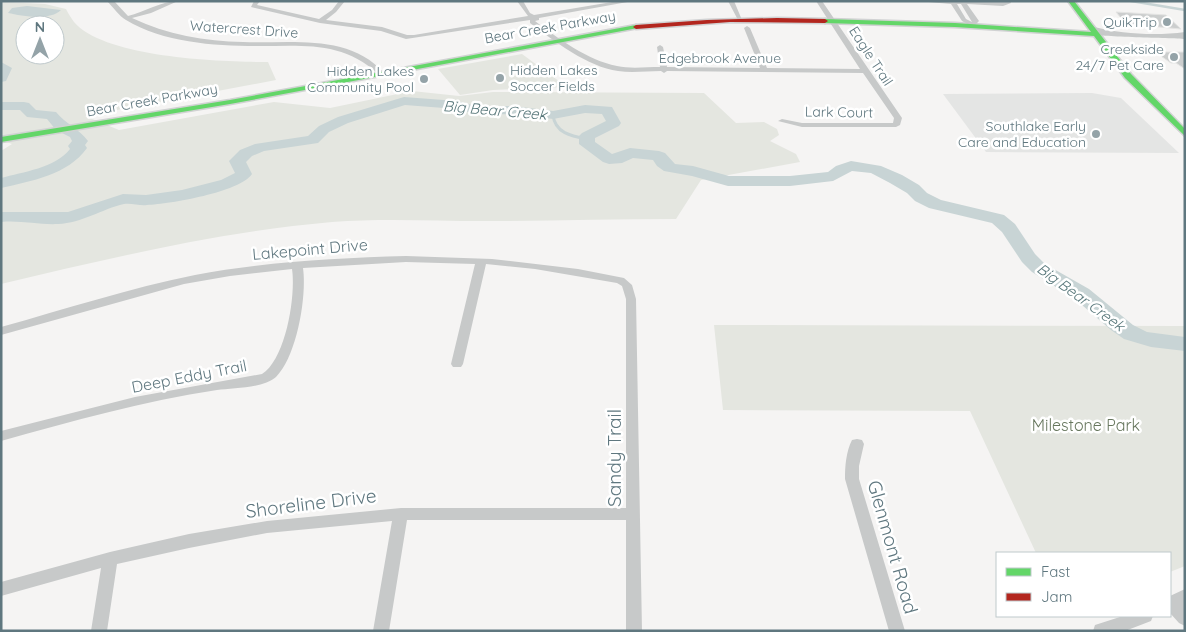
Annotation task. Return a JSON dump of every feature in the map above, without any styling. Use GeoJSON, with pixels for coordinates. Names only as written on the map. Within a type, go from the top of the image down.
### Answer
{"type":"FeatureCollection","features":[{"type":"Feature","properties":{"kind":"main road"},"geometry":{"type":"LineString","coordinates":[[1072,1],[1128,76],[1185,134]]}},
{"type":"Feature","properties":{"kind":"main road","name":"Bear Creek Parkway"},"geometry":{"type":"LineString","coordinates":[[1,133],[378,71],[648,21],[832,19],[971,22],[1096,32]]}},
{"type":"Feature","properties":{"kind":"main road","name":"Bear Creek Parkway"},"geometry":{"type":"LineString","coordinates":[[1,140],[122,121],[378,71]]}},
{"type":"Feature","properties":{"kind":"street","name":"Watercrest Drive"},"geometry":{"type":"LineString","coordinates":[[110,1],[126,18],[153,30],[199,40],[240,44],[312,45],[342,50],[361,56],[378,71]]}},
{"type":"Feature","properties":{"kind":"street"},"geometry":{"type":"LineString","coordinates":[[126,18],[149,12],[175,1]]}},
{"type":"Feature","properties":{"kind":"street"},"geometry":{"type":"LineString","coordinates":[[257,1],[253,6],[320,21],[382,29],[406,37],[630,1]]}},
{"type":"Feature","properties":{"kind":"street"},"geometry":{"type":"LineString","coordinates":[[320,21],[334,11],[342,1]]}},
{"type":"Feature","properties":{"kind":"street","name":"Edgebrook Avenue"},"geometry":{"type":"LineString","coordinates":[[520,1],[533,18],[541,20],[571,50],[579,52],[603,65],[618,69],[664,71],[865,71]]}},
{"type":"Feature","properties":{"kind":"street"},"geometry":{"type":"LineString","coordinates":[[731,1],[765,71]]}},
{"type":"Feature","properties":{"kind":"street","name":"Eagle Trail"},"geometry":{"type":"LineString","coordinates":[[819,1],[898,118],[896,125]]}},
{"type":"Feature","properties":{"kind":"street"},"geometry":{"type":"LineString","coordinates":[[920,1],[1007,3]]}},
{"type":"Feature","properties":{"kind":"street"},"geometry":{"type":"LineString","coordinates":[[953,2],[971,22]]}},
{"type":"Feature","properties":{"kind":"street"},"geometry":{"type":"LineString","coordinates":[[963,3],[971,22]]}},
{"type":"Feature","properties":{"kind":"street","name":"Edgebrook Avenue"},"geometry":{"type":"LineString","coordinates":[[533,18],[532,22],[560,38]]}},
{"type":"Feature","properties":{"kind":"street","name":"Bear Creek Parkway"},"geometry":{"type":"LineString","coordinates":[[1096,32],[1185,36]]}},
{"type":"Feature","properties":{"kind":"street"},"geometry":{"type":"LineString","coordinates":[[660,47],[664,71]]}},
{"type":"Feature","properties":{"kind":"street","name":"Lark Court"},"geometry":{"type":"LineString","coordinates":[[782,121],[802,124],[896,125]]}},
{"type":"Feature","properties":{"kind":"street","name":"Lakepoint Drive"},"geometry":{"type":"LineString","coordinates":[[1,331],[184,281],[239,272],[358,260],[481,262],[609,278],[627,285]]}},
{"type":"Feature","properties":{"kind":"street"},"geometry":{"type":"LineString","coordinates":[[457,364],[481,262]]}},
{"type":"Feature","properties":{"kind":"street","name":"Deep Eddy Trail"},"geometry":{"type":"LineString","coordinates":[[1,436],[108,409],[196,390],[256,380],[270,375],[279,364],[293,323],[300,290],[297,265]]}},
{"type":"Feature","properties":{"kind":"street","name":"Sandy Trail"},"geometry":{"type":"LineString","coordinates":[[627,285],[631,299],[634,631]]}},
{"type":"Feature","properties":{"kind":"street","name":"Glenmont Road"},"geometry":{"type":"LineString","coordinates":[[857,444],[852,466],[852,479],[897,631]]}},
{"type":"Feature","properties":{"kind":"street"},"geometry":{"type":"LineString","coordinates":[[381,631],[401,514]]}},
{"type":"Feature","properties":{"kind":"street","name":"Shoreline Drive"},"geometry":{"type":"LineString","coordinates":[[1,590],[110,559],[189,541],[267,527],[358,516],[401,514],[633,514]]}},
{"type":"Feature","properties":{"kind":"street"},"geometry":{"type":"LineString","coordinates":[[99,631],[110,559]]}},
{"type":"Feature","properties":{"kind":"street"},"geometry":{"type":"LineString","coordinates":[[1175,601],[1185,618]]}},
{"type":"Feature","properties":{"kind":"street"},"geometry":{"type":"LineString","coordinates":[[1101,631],[1142,617]]}},
{"type":"Feature","properties":{"kind":"shaded area"},"geometry":{"type":"Polygon","coordinates":[[[27,6],[61,10],[52,15],[21,15],[8,13],[12,8],[27,6]]]}},
{"type":"Feature","properties":{"kind":"shaded area"},"geometry":{"type":"Polygon","coordinates":[[[1092,93],[1121,98],[1179,153],[986,152],[943,94],[1092,93]]]}},
{"type":"Feature","properties":{"kind":"green space"},"geometry":{"type":"Polygon","coordinates":[[[1,2],[45,4],[66,9],[74,22],[89,34],[111,43],[137,50],[165,56],[195,59],[268,62],[276,80],[85,116],[119,130],[274,102],[330,108],[412,91],[459,96],[493,92],[704,93],[736,123],[764,122],[777,129],[779,135],[770,141],[796,154],[800,162],[701,180],[676,219],[389,220],[290,226],[165,247],[1,284],[1,151],[12,144],[1,140],[1,2]]]}},
{"type":"Feature","properties":{"kind":"green space","name":"Hidden Lakes Soccer Fields"},"geometry":{"type":"Polygon","coordinates":[[[522,54],[567,87],[493,90],[460,95],[438,69],[522,54]]]}},
{"type":"Feature","properties":{"kind":"green space","name":"Milestone Park"},"geometry":{"type":"Polygon","coordinates":[[[714,325],[1185,326],[1185,566],[1171,572],[1171,552],[1036,552],[970,411],[723,410],[714,325]]]}},
{"type":"Feature","properties":{"kind":"building"},"geometry":{"type":"Polygon","coordinates":[[[1116,12],[1166,15],[1181,29],[1126,24],[1116,12]]]}},
{"type":"Feature","properties":{"kind":"building","name":"Creekside 24/7 Pet Care"},"geometry":{"type":"Polygon","coordinates":[[[1155,52],[1185,52],[1185,69],[1176,63],[1171,63],[1155,52]]]}},
{"type":"Feature","properties":{"kind":"waterway"},"geometry":{"type":"LineString","coordinates":[[1131,1],[1185,10]]}},
{"type":"Feature","properties":{"kind":"waterway","name":"Big Bear Creek"},"geometry":{"type":"LineString","coordinates":[[1,66],[5,68],[1,78]]}},
{"type":"Feature","properties":{"kind":"waterway","name":"Big Bear Creek"},"geometry":{"type":"LineString","coordinates":[[1,217],[69,218],[123,199],[154,199],[213,188],[238,179],[244,174],[237,161],[246,153],[261,147],[313,140],[324,129],[343,120],[404,101],[457,105],[480,111],[513,110],[553,115],[585,109],[607,110],[614,123],[587,136],[587,144],[609,159],[622,158],[630,153],[659,156],[663,163],[670,168],[693,171],[728,181],[790,181],[833,176],[842,169],[851,166],[875,169],[896,179],[913,189],[921,197],[935,204],[998,219],[1013,234],[1028,258],[1038,268],[1082,294],[1132,334],[1151,340],[1185,344]]}},
{"type":"Feature","properties":{"kind":"waterway","name":"Big Bear Creek"},"geometry":{"type":"LineString","coordinates":[[1,106],[24,106],[32,114],[51,115],[61,127],[75,134],[80,141],[76,146],[79,148],[65,161],[44,171],[1,183]]}},
{"type":"Feature","properties":{"kind":"waterway"},"geometry":{"type":"LineString","coordinates":[[553,115],[554,121],[560,130],[570,135],[587,139]]}},
{"type":"Feature","properties":{"kind":"traffic: fast"},"geometry":{"type":"LineString","coordinates":[[1071,1],[1128,76],[1185,134]]}},
{"type":"Feature","properties":{"kind":"traffic: fast"},"geometry":{"type":"LineString","coordinates":[[825,21],[955,25],[1097,34]]}},
{"type":"Feature","properties":{"kind":"traffic: fast"},"geometry":{"type":"LineString","coordinates":[[1,140],[230,102],[636,27]]}},
{"type":"Feature","properties":{"kind":"traffic: jam"},"geometry":{"type":"LineString","coordinates":[[636,27],[730,21],[825,21]]}},
{"type":"Feature","properties":{"kind":"place","name":"QuikTrip"},"geometry":{"type":"Point","coordinates":[1167,22]}},
{"type":"Feature","properties":{"kind":"place","name":"Creekside 24/7 Pet Care"},"geometry":{"type":"Point","coordinates":[1174,57]}},
{"type":"Feature","properties":{"kind":"place","name":"Hidden Lakes Soccer Fields"},"geometry":{"type":"Point","coordinates":[500,78]}},
{"type":"Feature","properties":{"kind":"place","name":"Hidden Lakes Community Pool"},"geometry":{"type":"Point","coordinates":[424,79]}},
{"type":"Feature","properties":{"kind":"place","name":"Southlake Early Care and Education"},"geometry":{"type":"Point","coordinates":[1096,134]}}]}
